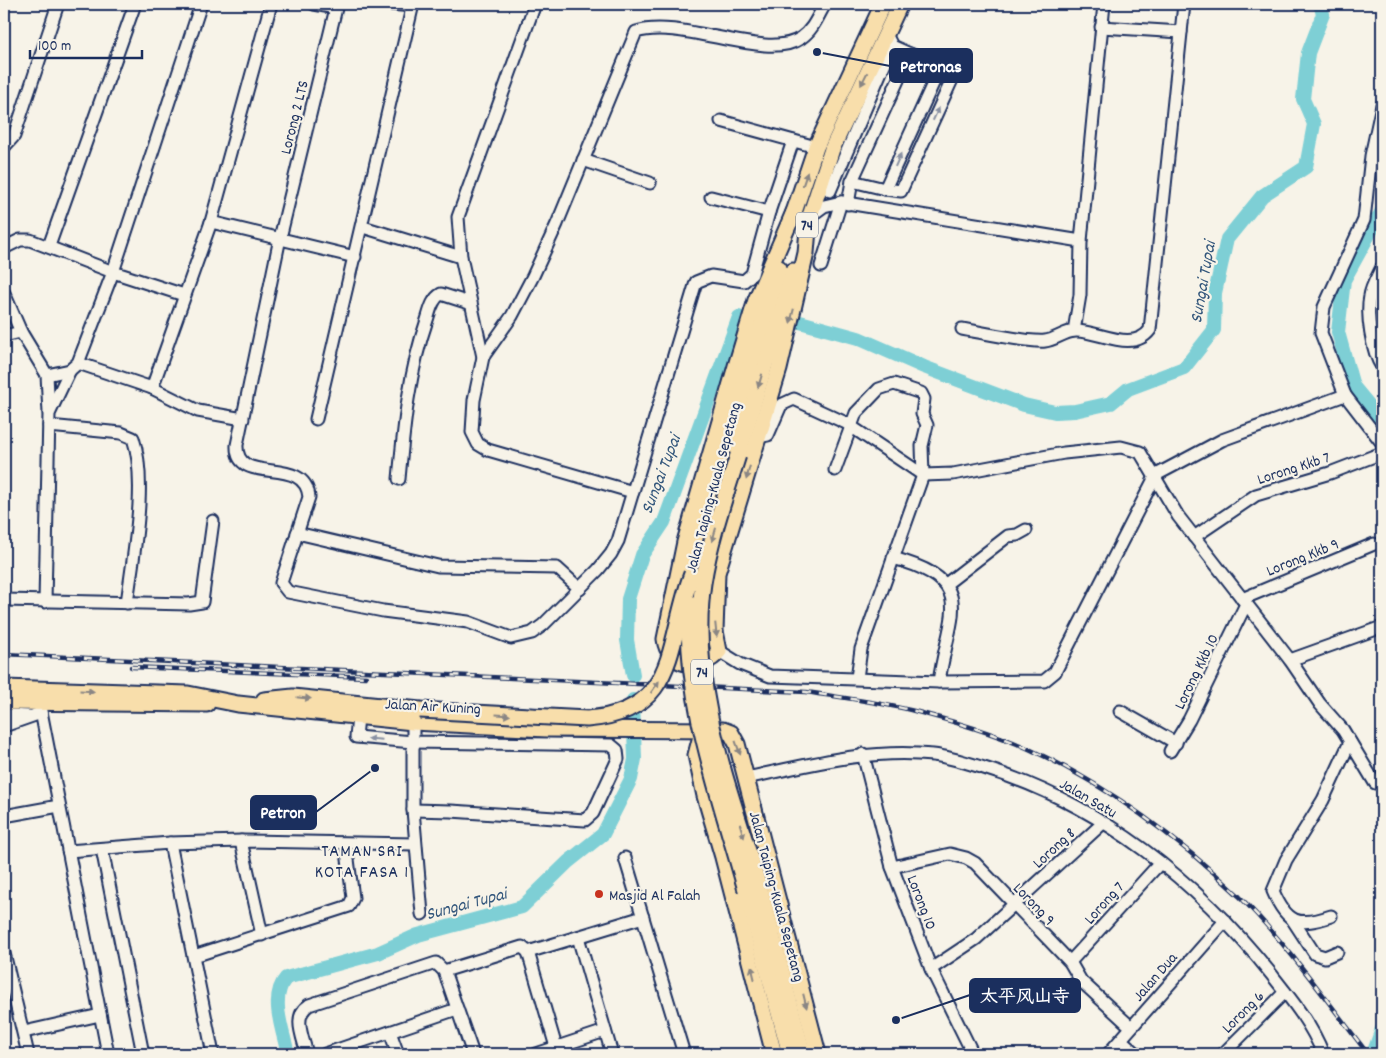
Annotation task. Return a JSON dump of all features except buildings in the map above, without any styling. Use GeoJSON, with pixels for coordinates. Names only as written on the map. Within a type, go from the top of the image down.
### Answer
{"type":"FeatureCollection","features":[{"type":"Feature","properties":{"kind":"main road","name":"Jalan Taiping-Kuala Sepetang"},"geometry":{"type":"LineString","coordinates":[[803,1054],[693,687],[688,625],[692,574],[696,552],[794,212],[816,147],[883,4]]}},
{"type":"Feature","properties":{"kind":"main road","name":"Jalan Taiping-Kuala Sepetang"},"geometry":{"type":"LineString","coordinates":[[790,1054],[711,719],[701,653],[703,584],[712,542],[809,217],[832,148],[889,40],[900,4]]}},
{"type":"Feature","properties":{"kind":"main road"},"geometry":{"type":"LineString","coordinates":[[794,212],[756,300],[685,542],[665,638],[668,650],[675,659],[681,661],[697,664],[708,660],[719,651],[715,631],[717,573],[794,308],[806,253],[809,217]]}},
{"type":"Feature","properties":{"kind":"main road"},"geometry":{"type":"LineString","coordinates":[[238,704],[293,697],[416,716],[587,719],[628,711],[648,697],[662,676],[672,650],[684,595],[692,574]]}},
{"type":"Feature","properties":{"kind":"main road","name":"Jalan Air Kuning"},"geometry":{"type":"LineString","coordinates":[[4,688],[38,705]]}},
{"type":"Feature","properties":{"kind":"main road","name":"Jalan Air Kuning"},"geometry":{"type":"LineString","coordinates":[[4,702],[38,705],[238,704],[358,717],[416,716],[627,730],[710,730]]}},
{"type":"Feature","properties":{"kind":"main road"},"geometry":{"type":"LineString","coordinates":[[774,1054],[724,857],[705,796],[696,755],[699,741],[710,730],[723,730],[731,734],[737,744],[818,1054]]}},
{"type":"Feature","properties":{"kind":"main road"},"geometry":{"type":"LineString","coordinates":[[660,731],[677,737],[696,755]]}},
{"type":"Feature","properties":{"kind":"main road"},"geometry":{"type":"LineString","coordinates":[[705,796],[715,800],[727,799],[735,796],[747,781]]}},
{"type":"Feature","properties":{"kind":"street"},"geometry":{"type":"LineString","coordinates":[[4,147],[14,136],[58,4]]}},
{"type":"Feature","properties":{"kind":"street"},"geometry":{"type":"LineString","coordinates":[[49,246],[135,4]]}},
{"type":"Feature","properties":{"kind":"street"},"geometry":{"type":"LineString","coordinates":[[49,420],[74,367],[113,272],[201,4]]}},
{"type":"Feature","properties":{"kind":"street"},"geometry":{"type":"LineString","coordinates":[[152,388],[211,222],[271,4]]}},
{"type":"Feature","properties":{"kind":"street"},"geometry":{"type":"LineString","coordinates":[[314,4],[337,6]]}},
{"type":"Feature","properties":{"kind":"street"},"geometry":{"type":"LineString","coordinates":[[316,419],[363,227],[413,5],[389,4]]}},
{"type":"Feature","properties":{"kind":"street"},"geometry":{"type":"LineString","coordinates":[[535,4],[458,216],[460,257],[469,303],[483,357],[471,423],[473,439],[488,450],[633,492]]}},
{"type":"Feature","properties":{"kind":"street"},"geometry":{"type":"LineString","coordinates":[[483,357],[512,316],[533,276],[636,32],[644,29],[690,32],[766,47],[784,45],[799,40],[806,35],[825,4]]}},
{"type":"Feature","properties":{"kind":"street"},"geometry":{"type":"LineString","coordinates":[[1074,331],[1080,295],[1081,241],[1104,4]]}},
{"type":"Feature","properties":{"kind":"street"},"geometry":{"type":"LineString","coordinates":[[962,329],[1044,342],[1074,331],[1111,339],[1142,339],[1150,330],[1184,4]]}},
{"type":"Feature","properties":{"kind":"street","name":"Lorong 2 LTS"},"geometry":{"type":"LineString","coordinates":[[337,6],[280,238],[237,454],[241,462],[248,466],[298,476],[305,483],[309,497],[281,583],[288,592],[383,611],[468,622],[511,638],[532,633],[580,589]]}},
{"type":"Feature","properties":{"kind":"street"},"geometry":{"type":"LineString","coordinates":[[1101,28],[1181,32]]}},
{"type":"Feature","properties":{"kind":"street"},"geometry":{"type":"LineString","coordinates":[[830,191],[889,40],[910,54],[956,71],[901,192],[852,182]]}},
{"type":"Feature","properties":{"kind":"street"},"geometry":{"type":"LineString","coordinates":[[821,266],[852,182],[910,54]]}},
{"type":"Feature","properties":{"kind":"street"},"geometry":{"type":"LineString","coordinates":[[885,189],[941,66]]}},
{"type":"Feature","properties":{"kind":"street"},"geometry":{"type":"LineString","coordinates":[[1382,105],[1371,156],[1364,220],[1324,307],[1321,333],[1345,395],[1382,443]]}},
{"type":"Feature","properties":{"kind":"street"},"geometry":{"type":"LineString","coordinates":[[721,121],[816,147]]}},
{"type":"Feature","properties":{"kind":"street"},"geometry":{"type":"LineString","coordinates":[[297,533],[438,566],[558,568],[580,589],[611,554],[618,541],[696,282],[711,276],[739,282],[752,274],[769,212],[793,141]]}},
{"type":"Feature","properties":{"kind":"street"},"geometry":{"type":"LineString","coordinates":[[832,148],[827,178],[830,191],[844,203]]}},
{"type":"Feature","properties":{"kind":"street"},"geometry":{"type":"LineString","coordinates":[[583,160],[650,183]]}},
{"type":"Feature","properties":{"kind":"street"},"geometry":{"type":"LineString","coordinates":[[711,197],[769,212]]}},
{"type":"Feature","properties":{"kind":"street"},"geometry":{"type":"LineString","coordinates":[[809,217],[824,206],[844,203],[1081,241]]}},
{"type":"Feature","properties":{"kind":"street"},"geometry":{"type":"LineString","coordinates":[[211,222],[355,257]]}},
{"type":"Feature","properties":{"kind":"street"},"geometry":{"type":"LineString","coordinates":[[363,227],[460,257]]}},
{"type":"Feature","properties":{"kind":"street"},"geometry":{"type":"LineString","coordinates":[[4,248],[20,240],[30,240],[113,272],[184,294]]}},
{"type":"Feature","properties":{"kind":"street"},"geometry":{"type":"LineString","coordinates":[[1382,267],[1370,293],[1368,305],[1374,356],[1382,368]]}},
{"type":"Feature","properties":{"kind":"street"},"geometry":{"type":"LineString","coordinates":[[4,293],[21,332],[47,375],[49,420],[46,602]]}},
{"type":"Feature","properties":{"kind":"street"},"geometry":{"type":"LineString","coordinates":[[400,479],[410,382],[418,346],[433,303],[441,294],[469,303]]}},
{"type":"Feature","properties":{"kind":"street"},"geometry":{"type":"LineString","coordinates":[[4,336],[21,332]]}},
{"type":"Feature","properties":{"kind":"street"},"geometry":{"type":"LineString","coordinates":[[47,375],[74,367],[152,388],[198,411],[243,419]]}},
{"type":"Feature","properties":{"kind":"street"},"geometry":{"type":"LineString","coordinates":[[834,470],[856,413],[884,386],[894,384],[921,393],[924,399],[922,414],[927,425],[922,446],[923,475],[861,649],[856,678]]}},
{"type":"Feature","properties":{"kind":"street"},"geometry":{"type":"LineString","coordinates":[[719,651],[740,664],[770,676],[939,682],[1025,683],[1044,681],[1055,672],[1156,475],[1222,440],[1345,395]]}},
{"type":"Feature","properties":{"kind":"street"},"geometry":{"type":"LineString","coordinates":[[758,437],[768,434],[781,405],[794,399],[850,425],[923,475],[953,474],[1064,453],[1121,447],[1140,452],[1156,475],[1163,493],[1194,537],[1290,660],[1350,742],[1375,784]]}},
{"type":"Feature","properties":{"kind":"street"},"geometry":{"type":"LineString","coordinates":[[49,420],[121,433],[133,438],[137,449],[139,498],[127,603]]}},
{"type":"Feature","properties":{"kind":"street","name":"Lorong Kkb 7"},"geometry":{"type":"LineString","coordinates":[[1194,537],[1256,495],[1330,473],[1382,453]]}},
{"type":"Feature","properties":{"kind":"street"},"geometry":{"type":"LineString","coordinates":[[4,600],[127,603],[202,602],[213,521]]}},
{"type":"Feature","properties":{"kind":"street"},"geometry":{"type":"LineString","coordinates":[[946,584],[1008,536],[1017,535],[1026,530]]}},
{"type":"Feature","properties":{"kind":"street","name":"Lorong Kkb 9"},"geometry":{"type":"LineString","coordinates":[[1244,602],[1374,544]]}},
{"type":"Feature","properties":{"kind":"street"},"geometry":{"type":"LineString","coordinates":[[893,558],[930,573],[946,584],[954,611],[944,649],[939,682]]}},
{"type":"Feature","properties":{"kind":"street","name":"Lorong Kkb 10"},"geometry":{"type":"LineString","coordinates":[[1120,711],[1173,747],[1189,720],[1244,602]]}},
{"type":"Feature","properties":{"kind":"street"},"geometry":{"type":"LineString","coordinates":[[1290,660],[1382,627]]}},
{"type":"Feature","properties":{"kind":"street"},"geometry":{"type":"LineString","coordinates":[[4,715],[38,705]]}},
{"type":"Feature","properties":{"kind":"street"},"geometry":{"type":"LineString","coordinates":[[4,726],[38,705]]}},
{"type":"Feature","properties":{"kind":"street"},"geometry":{"type":"LineString","coordinates":[[38,705],[108,1054]]}},
{"type":"Feature","properties":{"kind":"street"},"geometry":{"type":"LineString","coordinates":[[416,716],[413,742],[413,810],[422,914]]}},
{"type":"Feature","properties":{"kind":"street"},"geometry":{"type":"LineString","coordinates":[[358,717],[356,737],[413,742],[611,745],[616,750],[618,759],[592,813],[585,820],[413,810]]}},
{"type":"Feature","properties":{"kind":"street"},"geometry":{"type":"LineString","coordinates":[[1338,952],[1325,957],[1315,954],[1292,919],[1277,901],[1272,891],[1323,800],[1350,742]]}},
{"type":"Feature","properties":{"kind":"street","name":"Jalan Satu"},"geometry":{"type":"LineString","coordinates":[[747,781],[863,754],[896,752],[924,754],[967,763],[1021,781],[1065,799],[1135,843],[1193,889],[1225,921],[1285,992],[1311,1031],[1323,1054]]}},
{"type":"Feature","properties":{"kind":"street","name":"Lorong 10"},"geometry":{"type":"LineString","coordinates":[[863,754],[892,867],[932,968],[973,1054]]}},
{"type":"Feature","properties":{"kind":"street"},"geometry":{"type":"LineString","coordinates":[[4,816],[59,806]]}},
{"type":"Feature","properties":{"kind":"street","name":"Lorong 8"},"geometry":{"type":"LineString","coordinates":[[932,968],[976,939],[1103,823]]}},
{"type":"Feature","properties":{"kind":"street"},"geometry":{"type":"LineString","coordinates":[[68,852],[170,843],[241,841],[415,844]]}},
{"type":"Feature","properties":{"kind":"street"},"geometry":{"type":"LineString","coordinates":[[241,841],[262,935]]}},
{"type":"Feature","properties":{"kind":"street"},"geometry":{"type":"LineString","coordinates":[[170,843],[213,1054]]}},
{"type":"Feature","properties":{"kind":"street"},"geometry":{"type":"LineString","coordinates":[[194,956],[349,906],[353,898],[346,844]]}},
{"type":"Feature","properties":{"kind":"street"},"geometry":{"type":"LineString","coordinates":[[102,849],[143,1054]]}},
{"type":"Feature","properties":{"kind":"street","name":"Lorong 9"},"geometry":{"type":"LineString","coordinates":[[892,867],[950,854],[959,855],[975,863],[1070,962],[1081,981],[1131,1027]]}},
{"type":"Feature","properties":{"kind":"street"},"geometry":{"type":"LineString","coordinates":[[625,858],[684,1054]]}},
{"type":"Feature","properties":{"kind":"street","name":"Lorong 7"},"geometry":{"type":"LineString","coordinates":[[1070,962],[1160,863]]}},
{"type":"Feature","properties":{"kind":"street"},"geometry":{"type":"LineString","coordinates":[[528,952],[643,916]]}},
{"type":"Feature","properties":{"kind":"street"},"geometry":{"type":"LineString","coordinates":[[1292,919],[1300,923],[1313,922],[1331,916]]}},
{"type":"Feature","properties":{"kind":"street","name":"Jalan Dua"},"geometry":{"type":"LineString","coordinates":[[1108,1054],[1225,921]]}},
{"type":"Feature","properties":{"kind":"street"},"geometry":{"type":"LineString","coordinates":[[578,937],[612,1054]]}},
{"type":"Feature","properties":{"kind":"street"},"geometry":{"type":"LineString","coordinates":[[444,970],[522,947],[526,948],[556,1047]]}},
{"type":"Feature","properties":{"kind":"street"},"geometry":{"type":"LineString","coordinates":[[4,953],[28,1054]]}},
{"type":"Feature","properties":{"kind":"street"},"geometry":{"type":"LineString","coordinates":[[308,1054],[298,1020],[303,1009],[309,1004],[436,963],[444,970],[473,1054]]}},
{"type":"Feature","properties":{"kind":"street","name":"Lorong 6"},"geometry":{"type":"LineString","coordinates":[[1224,1054],[1285,992]]}},
{"type":"Feature","properties":{"kind":"street"},"geometry":{"type":"LineString","coordinates":[[326,1054],[457,1009]]}},
{"type":"Feature","properties":{"kind":"street"},"geometry":{"type":"LineString","coordinates":[[24,1032],[100,1015]]}},
{"type":"Feature","properties":{"kind":"street"},"geometry":{"type":"LineString","coordinates":[[536,1054],[605,1030]]}},
{"type":"Feature","properties":{"kind":"street"},"geometry":{"type":"LineString","coordinates":[[390,1032],[398,1054]]}},
{"type":"Feature","properties":{"kind":"street"},"geometry":{"type":"LineString","coordinates":[[1121,1040],[1137,1054]]}},
{"type":"Feature","properties":{"kind":"waterway","name":"Sungai Tupai"},"geometry":{"type":"LineString","coordinates":[[800,322],[858,338],[924,367],[1024,405],[1055,412],[1075,411],[1111,403],[1128,389],[1184,368],[1214,330],[1215,293],[1227,239],[1262,196],[1306,167],[1314,124],[1303,99],[1308,53],[1323,14],[1320,4]]}},
{"type":"Feature","properties":{"kind":"waterway"},"geometry":{"type":"LineString","coordinates":[[1382,211],[1344,280],[1338,332],[1353,386],[1382,421]]}},
{"type":"Feature","properties":{"kind":"waterway","name":"Sungai Tupai"},"geometry":{"type":"LineString","coordinates":[[633,675],[627,640],[628,599],[642,555],[664,522],[739,317]]}},
{"type":"Feature","properties":{"kind":"waterway","name":"Sungai Tupai"},"geometry":{"type":"LineString","coordinates":[[288,1054],[278,1004],[278,995],[286,978],[378,953],[418,935],[522,907],[568,862],[603,834],[631,779],[635,759],[633,700]]}},
{"type":"Feature","properties":{"kind":"waterway"},"geometry":{"type":"LineString","coordinates":[[1373,1054],[1382,1029]]}},
{"type":"Feature","properties":{"kind":"railway"},"geometry":{"type":"LineString","coordinates":[[4,654],[806,692],[862,700],[918,712],[960,724],[1002,738],[1058,763],[1140,814],[1191,853],[1239,896],[1274,933],[1368,1054]]}},
{"type":"Feature","properties":{"kind":"railway"},"geometry":{"type":"LineString","coordinates":[[131,667],[366,677]]}},
{"type":"Feature","properties":{"kind":"place","name":"Petronas"},"geometry":{"type":"Point","coordinates":[817,52]}},
{"type":"Feature","properties":{"kind":"place","name":"Petron"},"geometry":{"type":"Point","coordinates":[375,768]}},
{"type":"Feature","properties":{"kind":"place","name":"Masjid Al Falah"},"geometry":{"type":"Point","coordinates":[599,894]}},
{"type":"Feature","properties":{"kind":"place","name":"太平风山寺"},"geometry":{"type":"Point","coordinates":[896,1020]}},
{"type":"Feature","properties":{"kind":"district","name":"TAMAN SRI KOTA FASA 1"},"geometry":{"type":"Point","coordinates":[362,860]}}]}
